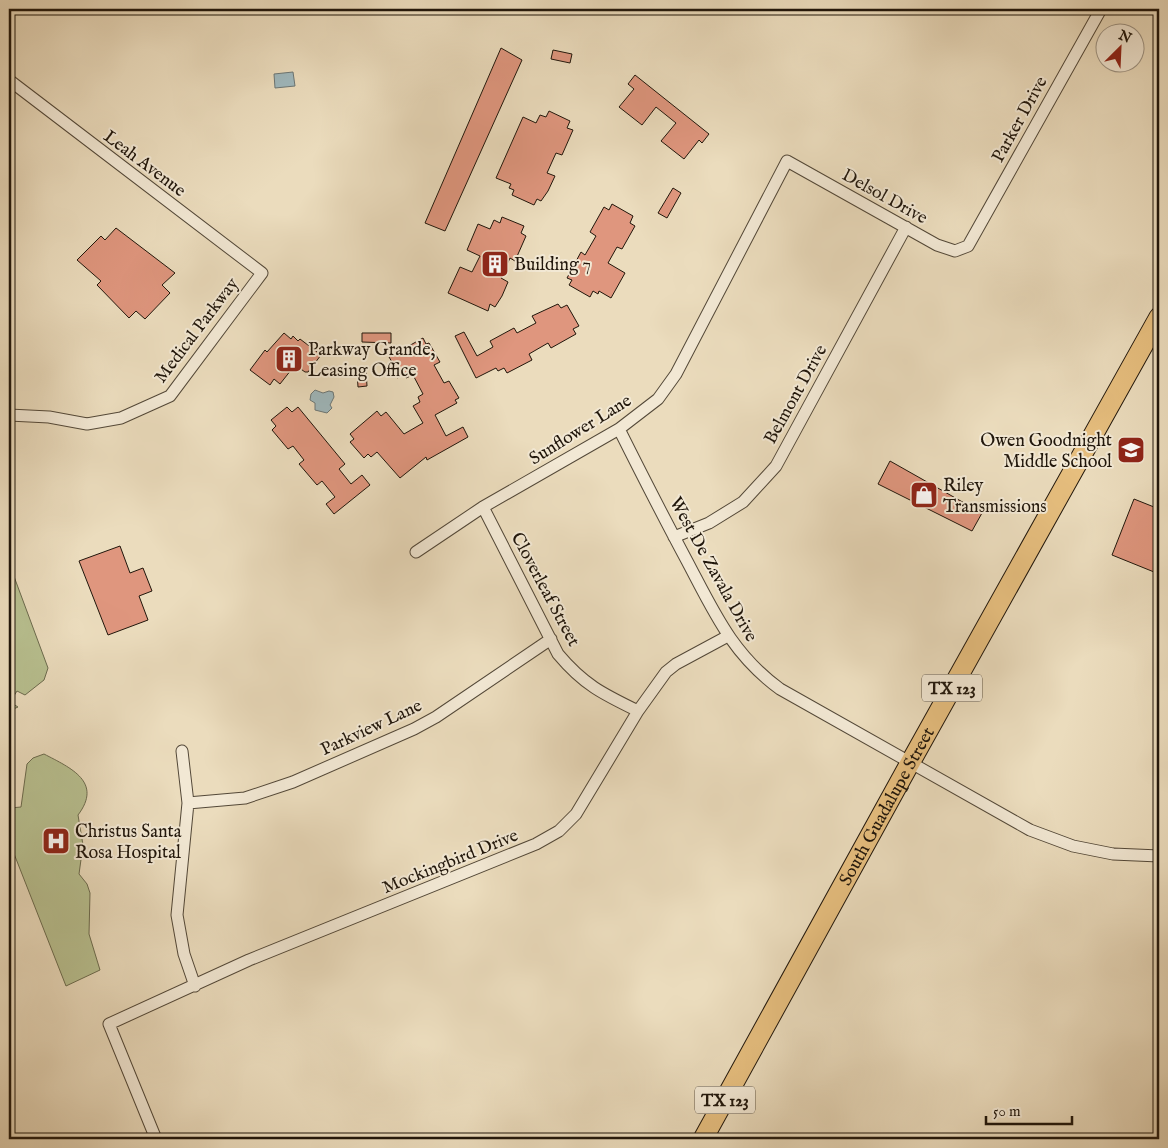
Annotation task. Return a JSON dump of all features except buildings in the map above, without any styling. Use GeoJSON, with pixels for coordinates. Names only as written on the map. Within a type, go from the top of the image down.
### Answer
{"type":"FeatureCollection","features":[{"type":"Feature","properties":{"kind":"main road","name":"South Guadalupe Street"},"geometry":{"type":"LineString","coordinates":[[703,1139],[1159,317]]}},
{"type":"Feature","properties":{"kind":"street","name":"Parker Drive"},"geometry":{"type":"LineString","coordinates":[[968,246],[1101,9]]}},
{"type":"Feature","properties":{"kind":"street","name":"Leah Avenue"},"geometry":{"type":"LineString","coordinates":[[9,80],[262,273]]}},
{"type":"Feature","properties":{"kind":"street","name":"Delsol Drive"},"geometry":{"type":"LineString","coordinates":[[787,161],[937,245],[955,251],[968,246]]}},
{"type":"Feature","properties":{"kind":"street","name":"Sunflower Lane"},"geometry":{"type":"LineString","coordinates":[[416,552],[483,507],[619,429],[658,399],[676,374],[787,161]]}},
{"type":"Feature","properties":{"kind":"street","name":"Belmont Drive"},"geometry":{"type":"LineString","coordinates":[[674,537],[708,523],[743,502],[776,466],[906,228]]}},
{"type":"Feature","properties":{"kind":"street","name":"Medical Parkway"},"geometry":{"type":"LineString","coordinates":[[9,415],[49,417],[88,424],[121,418],[170,396],[262,273]]}},
{"type":"Feature","properties":{"kind":"street","name":"West De Zavala Drive"},"geometry":{"type":"LineString","coordinates":[[619,429],[674,537],[728,636],[745,659],[780,689],[1030,830],[1073,846],[1113,854],[1159,856]]}},
{"type":"Feature","properties":{"kind":"street","name":"Cloverleaf Street"},"geometry":{"type":"LineString","coordinates":[[483,507],[558,654],[576,675],[598,692],[638,711]]}},
{"type":"Feature","properties":{"kind":"street","name":"Mockingbird Drive"},"geometry":{"type":"LineString","coordinates":[[156,1139],[109,1024],[249,960],[536,844],[559,831],[576,814],[596,784],[638,711],[666,672],[676,664],[728,636]]}},
{"type":"Feature","properties":{"kind":"street","name":"Parkview Lane"},"geometry":{"type":"LineString","coordinates":[[188,803],[245,798],[292,782],[414,729],[436,717],[551,639]]}},
{"type":"Feature","properties":{"kind":"street"},"geometry":{"type":"LineString","coordinates":[[182,751],[188,803],[177,915],[184,954],[194,986]]}},
{"type":"Feature","properties":{"kind":"green space"},"geometry":{"type":"Polygon","coordinates":[[[9,563],[48,668],[44,680],[25,695],[17,691],[10,702],[18,707],[9,711],[9,563]]]}},
{"type":"Feature","properties":{"kind":"green space"},"geometry":{"type":"Polygon","coordinates":[[[44,754],[80,777],[85,785],[87,794],[85,803],[78,815],[83,845],[79,874],[87,884],[90,893],[89,934],[100,970],[66,986],[9,841],[9,806],[10,808],[21,807],[27,764],[33,758],[44,754]]]}},
{"type":"Feature","properties":{"kind":"water"},"geometry":{"type":"Polygon","coordinates":[[[293,72],[295,86],[275,88],[274,74],[293,72]]]}},
{"type":"Feature","properties":{"kind":"water"},"geometry":{"type":"Polygon","coordinates":[[[315,390],[323,393],[333,392],[334,397],[330,405],[332,408],[327,413],[315,410],[315,403],[310,400],[311,394],[315,390]]]}},
{"type":"Feature","properties":{"kind":"place","name":"Building 7"},"geometry":{"type":"Point","coordinates":[495,264]}},
{"type":"Feature","properties":{"kind":"place","name":"Parkway Grande, Leasing Office"},"geometry":{"type":"Point","coordinates":[289,359]}},
{"type":"Feature","properties":{"kind":"place","name":"Owen Goodnight Middle School"},"geometry":{"type":"Point","coordinates":[1131,450]}},
{"type":"Feature","properties":{"kind":"place","name":"Riley Transmissions"},"geometry":{"type":"Point","coordinates":[924,495]}},
{"type":"Feature","properties":{"kind":"place","name":"Christus Santa Rosa Hospital"},"geometry":{"type":"Point","coordinates":[56,841]}}]}
